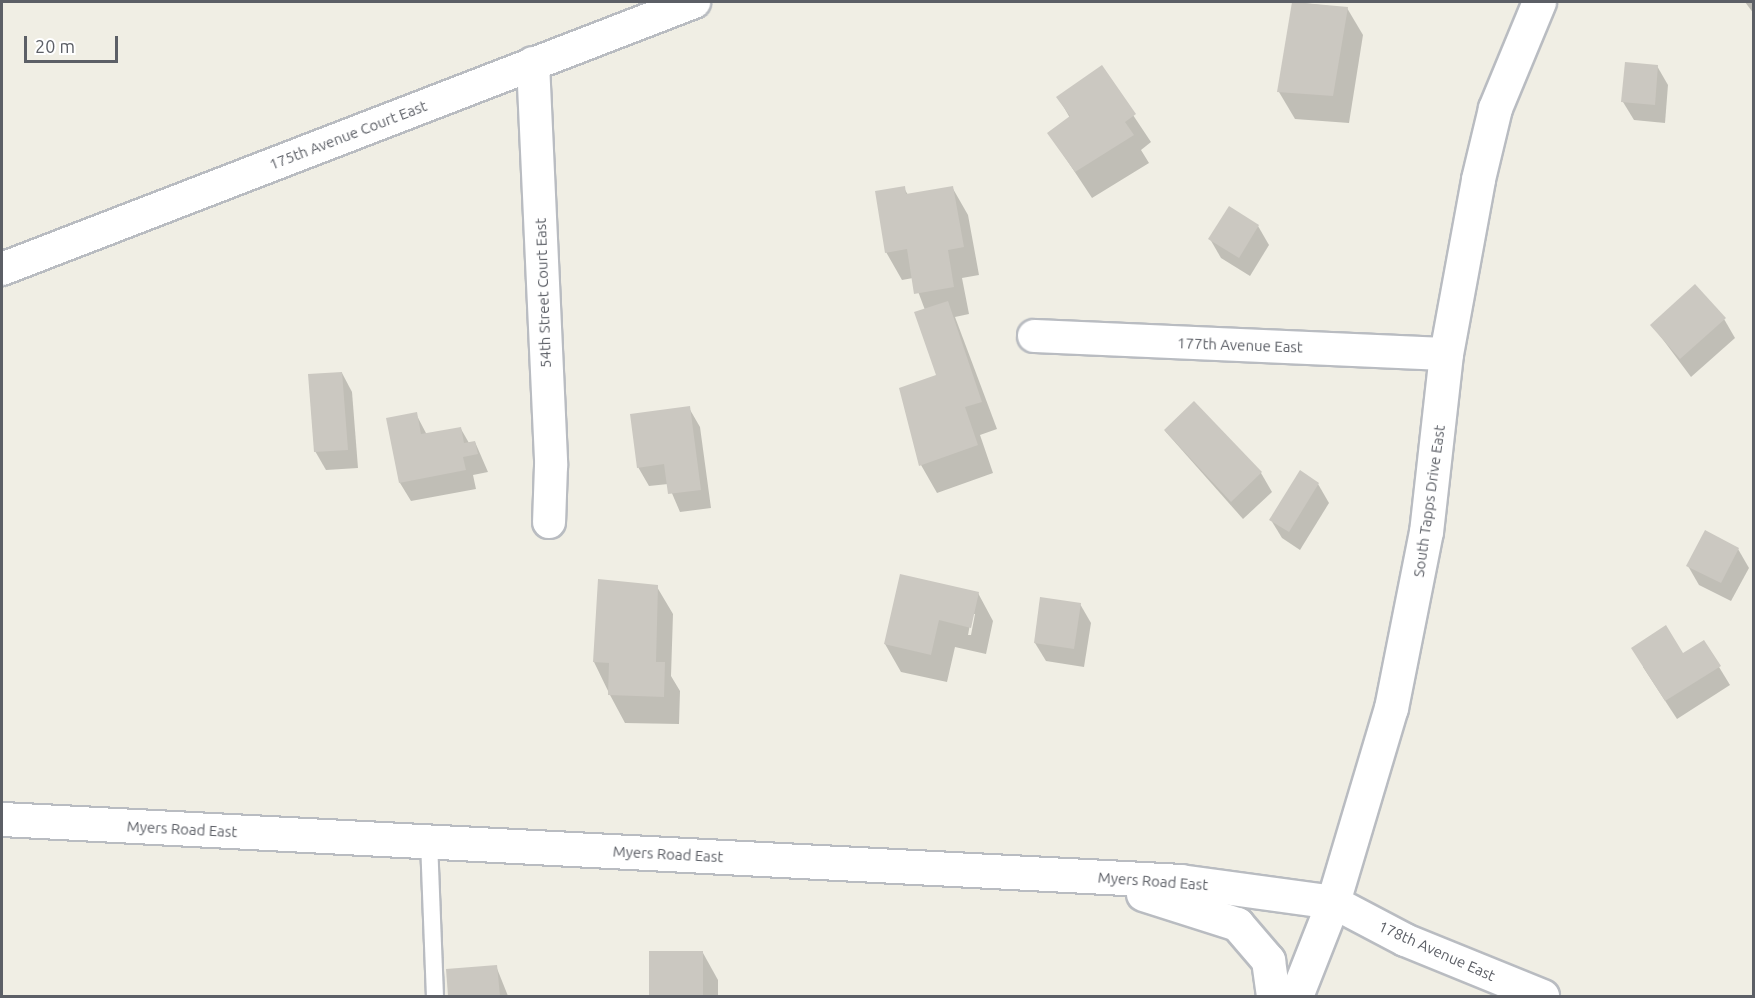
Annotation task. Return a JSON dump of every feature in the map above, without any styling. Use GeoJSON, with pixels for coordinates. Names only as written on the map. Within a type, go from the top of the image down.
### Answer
{"type":"FeatureCollection","features":[{"type":"Feature","properties":{"kind":"street","name":"175th Avenue Court East"},"geometry":{"type":"LineString","coordinates":[[2,269],[694,2]]}},
{"type":"Feature","properties":{"kind":"street","name":"South Tapps Drive East"},"geometry":{"type":"LineString","coordinates":[[1296,996],[1333,902],[1368,794],[1410,620],[1446,354],[1495,108],[1539,2]]}},
{"type":"Feature","properties":{"kind":"street","name":"54th Street Court East"},"geometry":{"type":"LineString","coordinates":[[534,63],[551,466],[549,522]]}},
{"type":"Feature","properties":{"kind":"street","name":"177th Avenue East"},"geometry":{"type":"LineString","coordinates":[[1035,336],[1446,354]]}},
{"type":"Feature","properties":{"kind":"street","name":"Myers Road East"},"geometry":{"type":"LineString","coordinates":[[2,819],[1180,881],[1333,902]]}},
{"type":"Feature","properties":{"kind":"street"},"geometry":{"type":"LineString","coordinates":[[1090,876],[1237,924],[1268,960],[1273,996]]}},
{"type":"Feature","properties":{"kind":"street","name":"178th Avenue East"},"geometry":{"type":"LineString","coordinates":[[1333,902],[1405,940],[1543,996]]}},
{"type":"Feature","properties":{"kind":"lane"},"geometry":{"type":"LineString","coordinates":[[429,842],[435,996]]}},
{"type":"Feature","properties":{"kind":"building"},"geometry":{"type":"Polygon","coordinates":[[[1292,2],[1348,7],[1333,96],[1277,92],[1292,2]]]}},
{"type":"Feature","properties":{"kind":"building"},"geometry":{"type":"Polygon","coordinates":[[[1625,62],[1658,65],[1655,105],[1621,102],[1625,62]]]}},
{"type":"Feature","properties":{"kind":"building"},"geometry":{"type":"Polygon","coordinates":[[[1102,65],[1136,114],[1125,122],[1134,135],[1075,172],[1047,133],[1070,116],[1056,97],[1102,65]]]}},
{"type":"Feature","properties":{"kind":"building"},"geometry":{"type":"Polygon","coordinates":[[[905,186],[906,194],[953,186],[964,247],[948,250],[954,287],[914,294],[907,249],[885,253],[875,191],[905,186]]]}},
{"type":"Feature","properties":{"kind":"building"},"geometry":{"type":"Polygon","coordinates":[[[1229,206],[1259,225],[1239,258],[1208,239],[1229,206]]]}},
{"type":"Feature","properties":{"kind":"building"},"geometry":{"type":"Polygon","coordinates":[[[1695,284],[1726,318],[1680,359],[1650,325],[1695,284]]]}},
{"type":"Feature","properties":{"kind":"building"},"geometry":{"type":"Polygon","coordinates":[[[948,301],[982,402],[965,407],[978,445],[919,466],[899,388],[936,375],[914,312],[948,301]]]}},
{"type":"Feature","properties":{"kind":"building"},"geometry":{"type":"Polygon","coordinates":[[[342,372],[348,450],[314,452],[308,374],[342,372]]]}},
{"type":"Feature","properties":{"kind":"building"},"geometry":{"type":"Polygon","coordinates":[[[1194,401],[1262,472],[1231,502],[1164,430],[1194,401]]]}},
{"type":"Feature","properties":{"kind":"building"},"geometry":{"type":"Polygon","coordinates":[[[690,406],[701,490],[668,494],[664,464],[637,468],[630,414],[690,406]]]}},
{"type":"Feature","properties":{"kind":"building"},"geometry":{"type":"Polygon","coordinates":[[[417,412],[421,434],[461,427],[464,443],[475,441],[478,454],[463,457],[466,470],[399,483],[386,418],[417,412]]]}},
{"type":"Feature","properties":{"kind":"building"},"geometry":{"type":"Polygon","coordinates":[[[1300,470],[1319,483],[1289,532],[1269,520],[1300,470]]]}},
{"type":"Feature","properties":{"kind":"building"},"geometry":{"type":"Polygon","coordinates":[[[1705,530],[1739,548],[1721,583],[1686,566],[1705,530]]]}},
{"type":"Feature","properties":{"kind":"building"},"geometry":{"type":"Polygon","coordinates":[[[900,574],[979,592],[971,628],[939,620],[931,655],[884,644],[900,574]]]}},
{"type":"Feature","properties":{"kind":"building"},"geometry":{"type":"Polygon","coordinates":[[[598,579],[658,585],[656,662],[665,662],[664,697],[608,695],[609,663],[593,662],[598,579]]]}},
{"type":"Feature","properties":{"kind":"building"},"geometry":{"type":"Polygon","coordinates":[[[1040,597],[1081,603],[1074,649],[1034,643],[1040,597]]]}},
{"type":"Feature","properties":{"kind":"building"},"geometry":{"type":"Polygon","coordinates":[[[1666,625],[1683,653],[1704,640],[1721,666],[1665,701],[1631,648],[1666,625]]]}},
{"type":"Feature","properties":{"kind":"building"},"geometry":{"type":"Polygon","coordinates":[[[649,951],[703,951],[703,996],[649,996],[649,951]]]}},
{"type":"Feature","properties":{"kind":"building"},"geometry":{"type":"Polygon","coordinates":[[[497,965],[500,996],[448,996],[446,969],[497,965]]]}}]}
